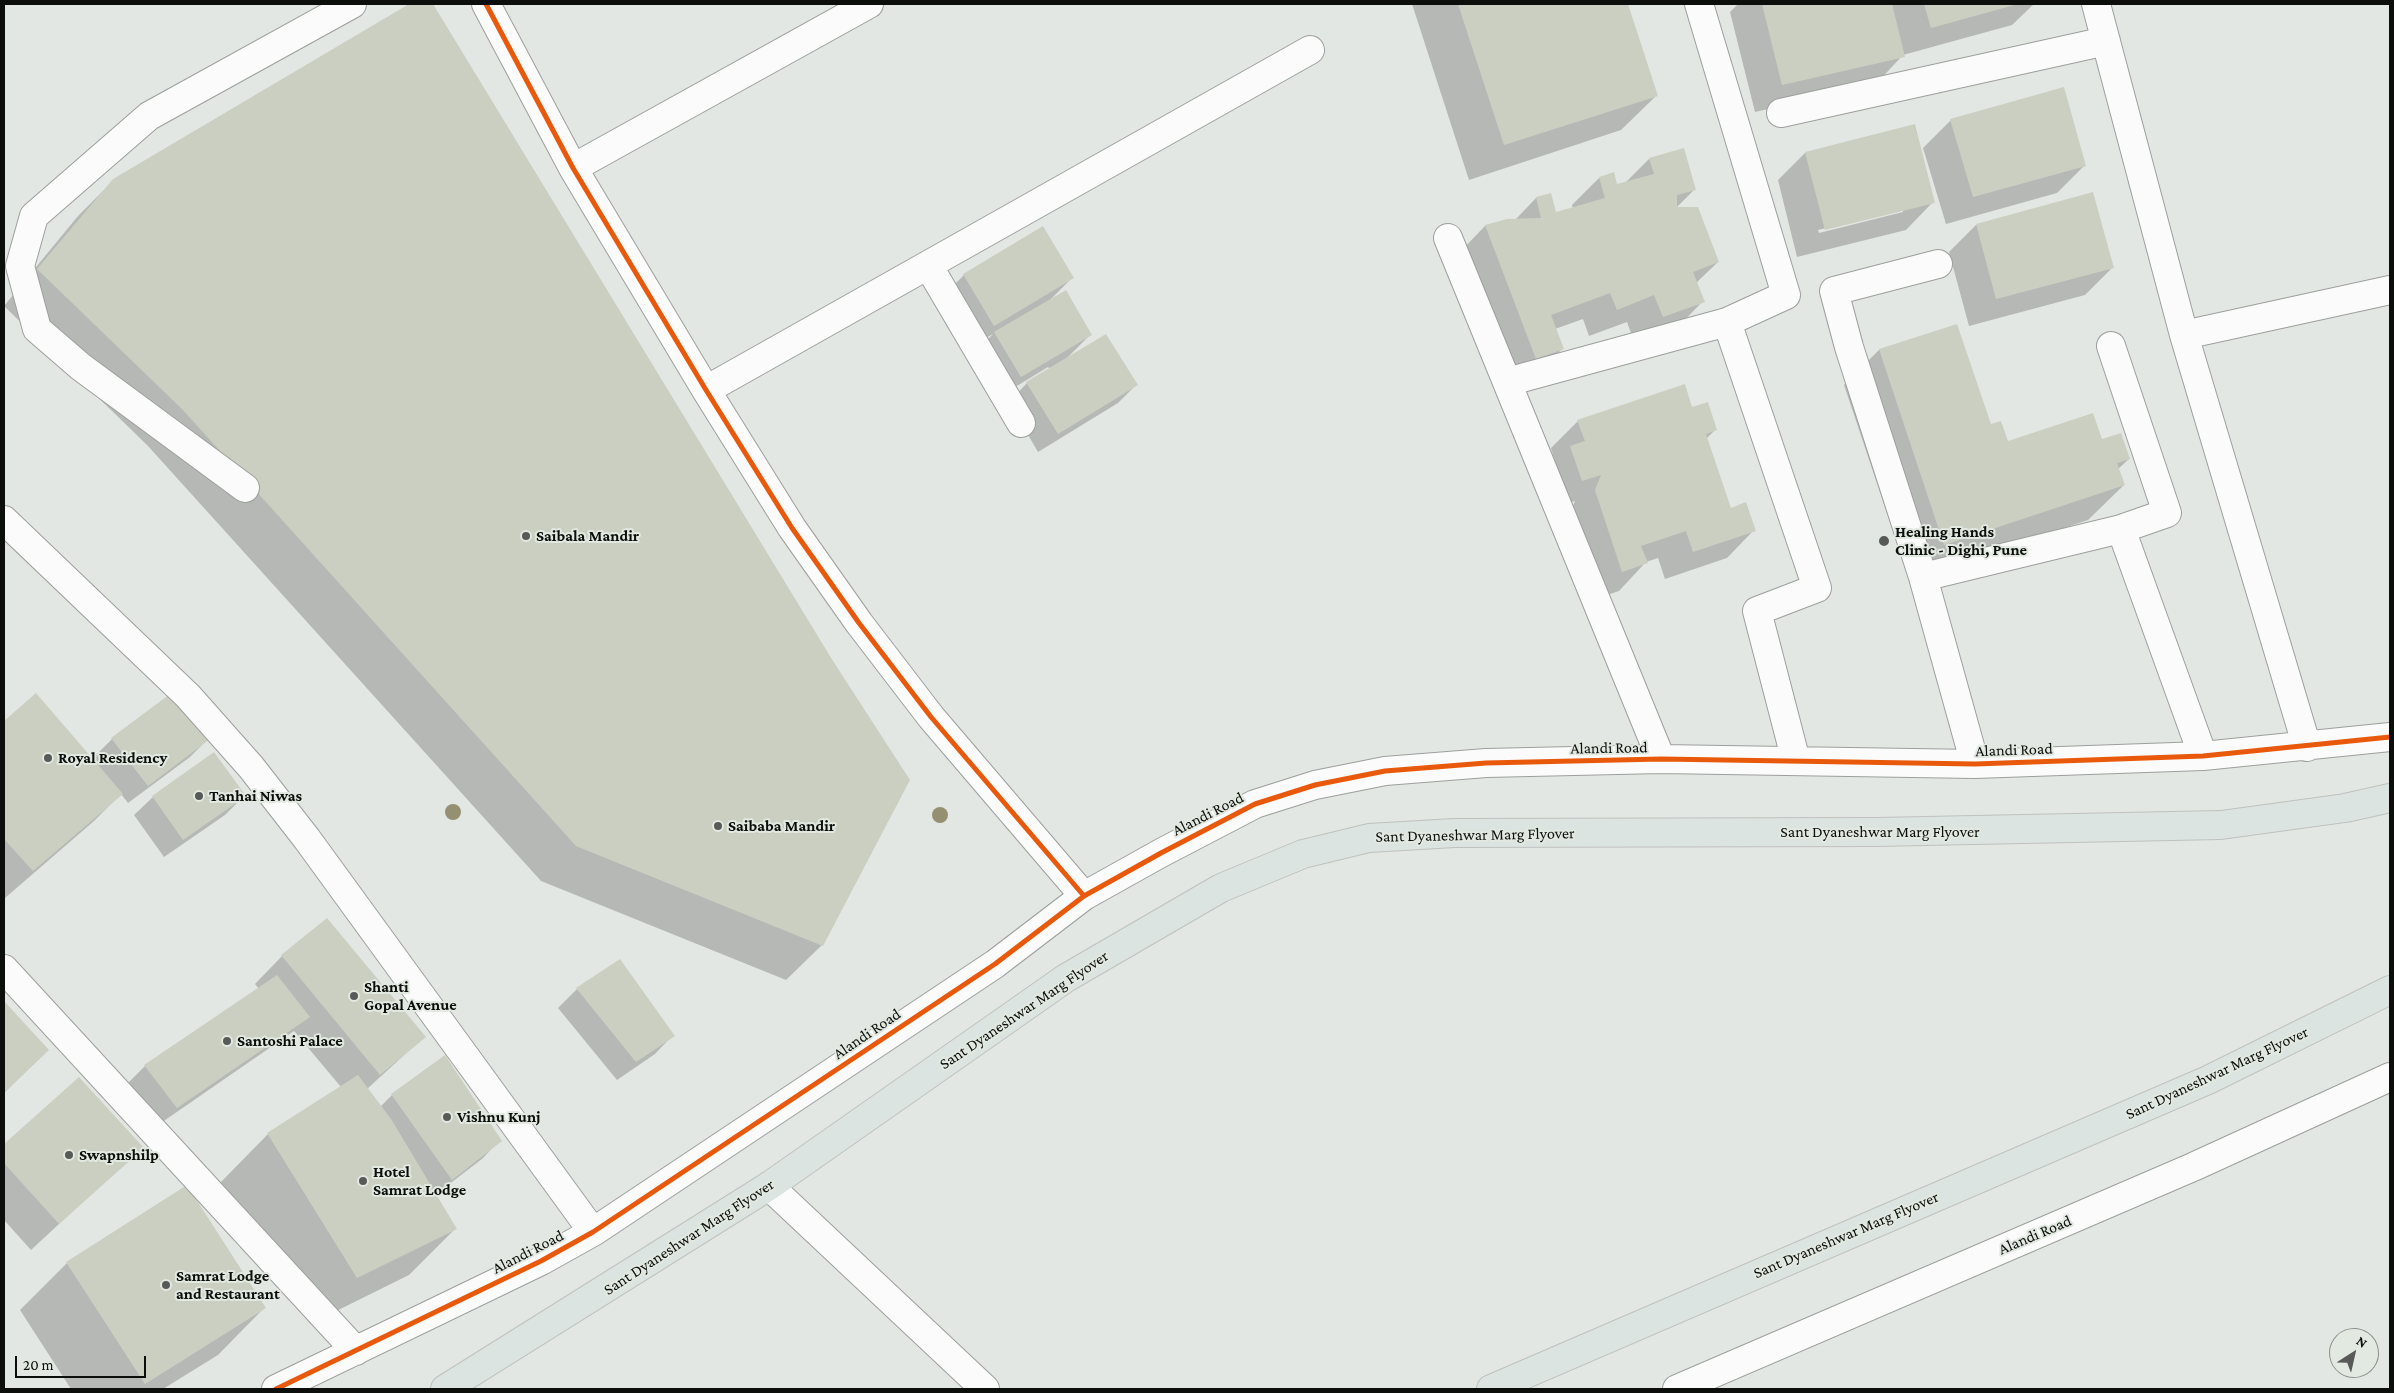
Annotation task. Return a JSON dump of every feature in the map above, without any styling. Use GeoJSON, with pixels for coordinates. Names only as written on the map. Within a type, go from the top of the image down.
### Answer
{"type":"FeatureCollection","features":[{"type":"Feature","properties":{"kind":"main road","name":"Sant Dyaneshwar Marg Flyover"},"geometry":{"type":"LineString","coordinates":[[445,1389],[769,1186],[1066,978],[1222,888],[1303,854],[1369,838],[1454,832],[1867,832],[2222,825],[2345,808],[2390,798]]}},
{"type":"Feature","properties":{"kind":"main road","name":"Sant Dyaneshwar Marg Flyover"},"geometry":{"type":"LineString","coordinates":[[1491,1389],[2208,1080],[2390,990]]}},
{"type":"Feature","properties":{"kind":"street"},"geometry":{"type":"LineString","coordinates":[[245,488],[81,367],[37,329],[20,266],[34,216],[149,116],[352,4]]}},
{"type":"Feature","properties":{"kind":"street"},"geometry":{"type":"LineString","coordinates":[[486,4],[574,168],[706,390],[792,528],[859,623],[931,717],[1084,896]]}},
{"type":"Feature","properties":{"kind":"street"},"geometry":{"type":"LineString","coordinates":[[574,168],[869,4]]}},
{"type":"Feature","properties":{"kind":"street"},"geometry":{"type":"LineString","coordinates":[[1507,382],[1727,322],[1786,295],[1699,4]]}},
{"type":"Feature","properties":{"kind":"street"},"geometry":{"type":"LineString","coordinates":[[2096,4],[2184,335],[2307,747]]}},
{"type":"Feature","properties":{"kind":"street"},"geometry":{"type":"LineString","coordinates":[[1781,113],[2106,41]]}},
{"type":"Feature","properties":{"kind":"street"},"geometry":{"type":"LineString","coordinates":[[706,390],[1310,50]]}},
{"type":"Feature","properties":{"kind":"street"},"geometry":{"type":"LineString","coordinates":[[1448,238],[1661,759]]}},
{"type":"Feature","properties":{"kind":"street"},"geometry":{"type":"LineString","coordinates":[[1938,264],[1834,291],[1849,347],[1923,577],[1976,764]]}},
{"type":"Feature","properties":{"kind":"street"},"geometry":{"type":"LineString","coordinates":[[928,265],[1020,423]]}},
{"type":"Feature","properties":{"kind":"street"},"geometry":{"type":"LineString","coordinates":[[2184,335],[2390,290]]}},
{"type":"Feature","properties":{"kind":"street"},"geometry":{"type":"LineString","coordinates":[[1727,322],[1816,588],[1757,611],[1796,761]]}},
{"type":"Feature","properties":{"kind":"street"},"geometry":{"type":"LineString","coordinates":[[1923,577],[2120,529],[2166,513],[2111,346]]}},
{"type":"Feature","properties":{"kind":"street"},"geometry":{"type":"LineString","coordinates":[[4,520],[188,696],[251,767],[307,839],[593,1232]]}},
{"type":"Feature","properties":{"kind":"street"},"geometry":{"type":"LineString","coordinates":[[2120,529],[2203,756]]}},
{"type":"Feature","properties":{"kind":"street","name":"Alandi Road"},"geometry":{"type":"LineString","coordinates":[[276,1389],[541,1261],[593,1232],[995,964],[1084,896],[1160,853],[1255,804],[1315,785],[1385,771],[1486,763],[1661,759],[1976,764],[2203,756],[2307,747],[2390,737]]}},
{"type":"Feature","properties":{"kind":"street"},"geometry":{"type":"LineString","coordinates":[[4,969],[356,1351]]}},
{"type":"Feature","properties":{"kind":"street","name":"Alandi Road"},"geometry":{"type":"LineString","coordinates":[[1678,1389],[2193,1167],[2390,1077]]}},
{"type":"Feature","properties":{"kind":"street"},"geometry":{"type":"LineString","coordinates":[[769,1186],[985,1389]]}},
{"type":"Feature","properties":{"kind":"building","name":"Saibala Mandir"},"geometry":{"type":"Polygon","coordinates":[[[409,4],[433,4],[833,661],[910,780],[823,946],[576,846],[183,410],[37,269],[113,179],[409,4]]]}},
{"type":"Feature","properties":{"kind":"building"},"geometry":{"type":"Polygon","coordinates":[[[1458,4],[1628,4],[1658,96],[1504,145],[1458,4]]]}},
{"type":"Feature","properties":{"kind":"building"},"geometry":{"type":"Polygon","coordinates":[[[1762,4],[1892,4],[1905,57],[1782,85],[1762,4]]]}},
{"type":"Feature","properties":{"kind":"building"},"geometry":{"type":"Polygon","coordinates":[[[1924,4],[2018,4],[1931,28],[1924,4]]]}},
{"type":"Feature","properties":{"kind":"building"},"geometry":{"type":"Polygon","coordinates":[[[2064,87],[2086,166],[1973,197],[1950,119],[2064,87]]]}},
{"type":"Feature","properties":{"kind":"building"},"geometry":{"type":"Polygon","coordinates":[[[1915,124],[1935,203],[1825,230],[1805,152],[1915,124]]]}},
{"type":"Feature","properties":{"kind":"building"},"geometry":{"type":"Polygon","coordinates":[[[1684,148],[1696,190],[1677,195],[1677,207],[1698,207],[1719,262],[1693,272],[1705,302],[1663,317],[1654,295],[1617,310],[1610,293],[1551,315],[1564,349],[1536,359],[1485,225],[1507,219],[1541,218],[1536,197],[1551,193],[1556,212],[1605,198],[1599,177],[1614,172],[1617,184],[1654,174],[1649,158],[1684,148]]]}},
{"type":"Feature","properties":{"kind":"building"},"geometry":{"type":"Polygon","coordinates":[[[2093,192],[2114,268],[1996,299],[1976,224],[2093,192]]]}},
{"type":"Feature","properties":{"kind":"building"},"geometry":{"type":"Polygon","coordinates":[[[1043,226],[1074,278],[994,326],[963,274],[1043,226]]]}},
{"type":"Feature","properties":{"kind":"building"},"geometry":{"type":"Polygon","coordinates":[[[1066,290],[1092,335],[1021,377],[994,332],[1066,290]]]}},
{"type":"Feature","properties":{"kind":"building"},"geometry":{"type":"Polygon","coordinates":[[[1957,324],[1991,424],[2001,421],[2008,441],[2093,413],[2102,439],[2121,433],[2130,459],[2117,463],[2125,485],[1944,545],[1879,349],[1957,324]]]}},
{"type":"Feature","properties":{"kind":"building"},"geometry":{"type":"Polygon","coordinates":[[[1106,334],[1138,385],[1058,434],[1026,382],[1106,334]]]}},
{"type":"Feature","properties":{"kind":"building"},"geometry":{"type":"Polygon","coordinates":[[[1685,384],[1692,407],[1708,402],[1717,430],[1706,434],[1731,508],[1746,502],[1756,531],[1693,552],[1686,531],[1641,546],[1648,563],[1622,572],[1595,490],[1601,475],[1582,481],[1570,446],[1585,441],[1577,420],[1685,384]]]}},
{"type":"Feature","properties":{"kind":"building"},"geometry":{"type":"Polygon","coordinates":[[[174,691],[210,739],[148,786],[111,738],[174,691]]]}},
{"type":"Feature","properties":{"kind":"building","name":"Royal Residency"},"geometry":{"type":"Polygon","coordinates":[[[36,693],[123,794],[33,871],[4,839],[4,721],[36,693]]]}},
{"type":"Feature","properties":{"kind":"building","name":"Tanhai Niwas"},"geometry":{"type":"Polygon","coordinates":[[[214,752],[246,796],[183,840],[152,796],[214,752]]]}},
{"type":"Feature","properties":{"kind":"building","name":"Shanti Gopal Avenue"},"geometry":{"type":"Polygon","coordinates":[[[327,918],[426,1037],[380,1075],[281,955],[327,918]]]}},
{"type":"Feature","properties":{"kind":"building"},"geometry":{"type":"Polygon","coordinates":[[[620,959],[675,1036],[636,1062],[576,988],[620,959]]]}},
{"type":"Feature","properties":{"kind":"building","name":"Santoshi Palace"},"geometry":{"type":"Polygon","coordinates":[[[277,975],[310,1017],[177,1108],[144,1065],[277,975]]]}},
{"type":"Feature","properties":{"kind":"building"},"geometry":{"type":"Polygon","coordinates":[[[4,1001],[49,1050],[4,1093],[4,1001]]]}},
{"type":"Feature","properties":{"kind":"building","name":"Vishnu Kunj"},"geometry":{"type":"Polygon","coordinates":[[[445,1055],[502,1141],[452,1180],[391,1094],[445,1055]]]}},
{"type":"Feature","properties":{"kind":"building","name":"Hotel Samrat Lodge"},"geometry":{"type":"Polygon","coordinates":[[[358,1075],[391,1119],[457,1229],[357,1278],[267,1133],[358,1075]]]}},
{"type":"Feature","properties":{"kind":"building","name":"Swapnshilp"},"geometry":{"type":"Polygon","coordinates":[[[79,1077],[144,1148],[59,1224],[4,1163],[4,1144],[79,1077]]]}},
{"type":"Feature","properties":{"kind":"building","name":"Samrat Lodge and Restaurant"},"geometry":{"type":"Polygon","coordinates":[[[187,1185],[266,1308],[145,1384],[66,1262],[187,1185]]]}},
{"type":"Feature","properties":{"kind":"cycle path"},"geometry":{"type":"LineString","coordinates":[[486,4],[573,168],[706,390],[792,528],[859,623],[931,717],[1084,896]]}},
{"type":"Feature","properties":{"kind":"cycle path"},"geometry":{"type":"LineString","coordinates":[[276,1389],[541,1261],[593,1232],[995,964],[1084,896],[1255,804],[1315,785],[1385,771],[1486,763],[1661,759],[1975,764],[2203,756],[2390,737]]}},
{"type":"Feature","properties":{"kind":"place","name":"Saibala Mandir"},"geometry":{"type":"Point","coordinates":[526,536]}},
{"type":"Feature","properties":{"kind":"place","name":"Healing Hands Clinic - Dighi, Pune"},"geometry":{"type":"Point","coordinates":[1884,541]}},
{"type":"Feature","properties":{"kind":"place","name":"Royal Residency"},"geometry":{"type":"Point","coordinates":[48,758]}},
{"type":"Feature","properties":{"kind":"place","name":"Tanhai Niwas"},"geometry":{"type":"Point","coordinates":[199,796]}},
{"type":"Feature","properties":{"kind":"place","name":"Saibaba Mandir"},"geometry":{"type":"Point","coordinates":[718,826]}},
{"type":"Feature","properties":{"kind":"place","name":"Shanti Gopal Avenue"},"geometry":{"type":"Point","coordinates":[354,996]}},
{"type":"Feature","properties":{"kind":"place","name":"Santoshi Palace"},"geometry":{"type":"Point","coordinates":[227,1041]}},
{"type":"Feature","properties":{"kind":"place","name":"Vishnu Kunj"},"geometry":{"type":"Point","coordinates":[447,1117]}},
{"type":"Feature","properties":{"kind":"place","name":"Swapnshilp"},"geometry":{"type":"Point","coordinates":[69,1155]}},
{"type":"Feature","properties":{"kind":"place","name":"Hotel Samrat Lodge"},"geometry":{"type":"Point","coordinates":[363,1181]}},
{"type":"Feature","properties":{"kind":"place","name":"Samrat Lodge and Restaurant"},"geometry":{"type":"Point","coordinates":[166,1285]}}]}
